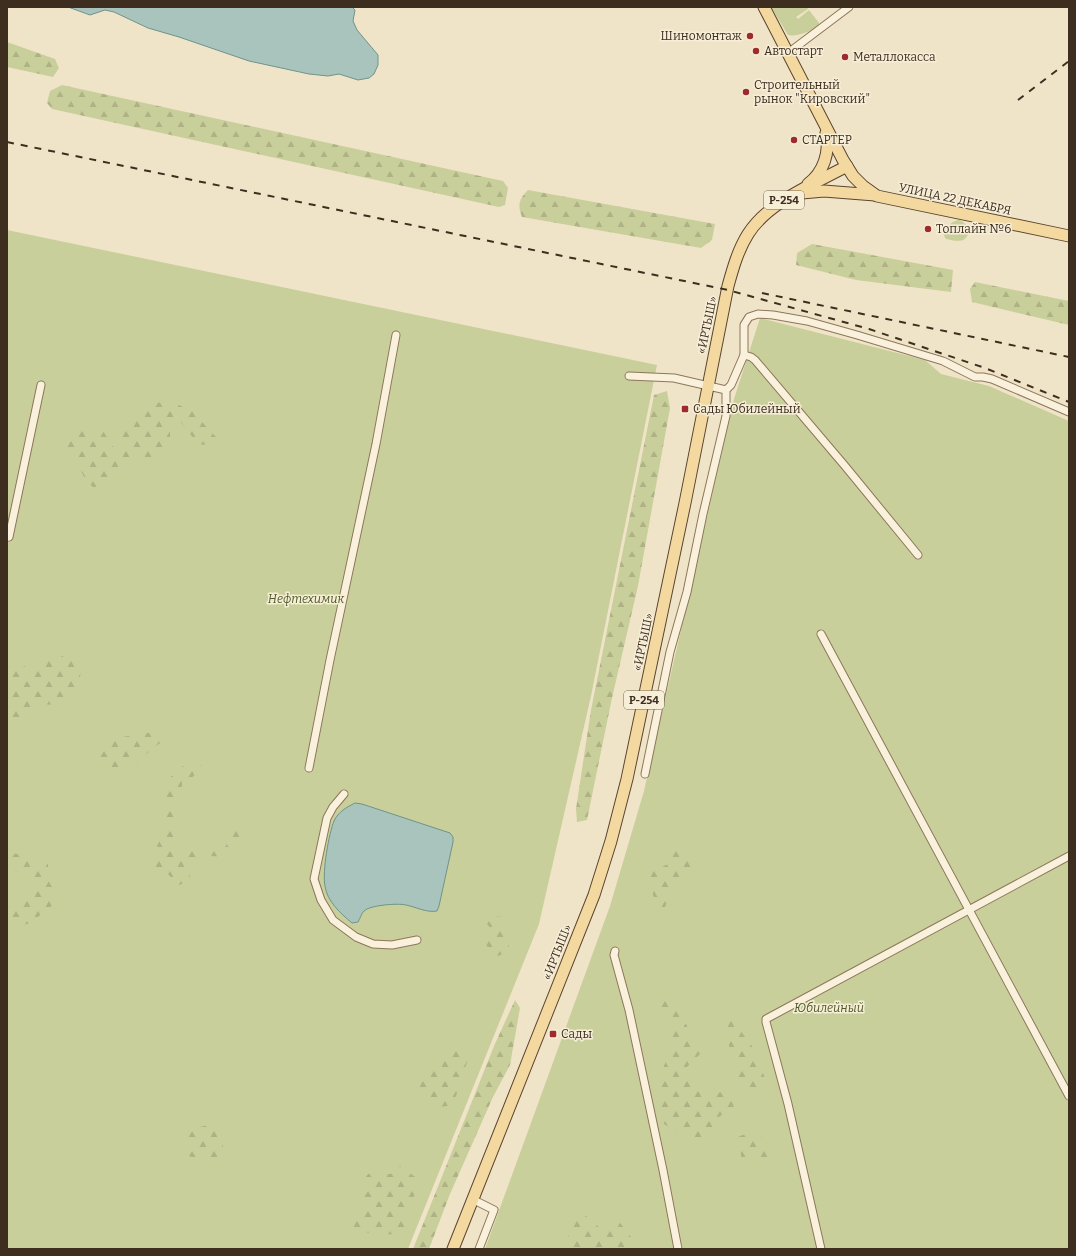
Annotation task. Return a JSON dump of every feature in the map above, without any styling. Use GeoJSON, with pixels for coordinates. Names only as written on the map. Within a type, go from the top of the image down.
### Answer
{"type":"FeatureCollection","features":[{"type":"Feature","properties":{"kind":"main road","name":"УЛИЦА 22 ДЕКАБРЯ"},"geometry":{"type":"LineString","coordinates":[[764,7],[847,166],[853,176],[863,186],[877,196],[1069,236]]}},
{"type":"Feature","properties":{"kind":"main road"},"geometry":{"type":"LineString","coordinates":[[795,194],[812,181],[821,170],[828,146],[825,126]]}},
{"type":"Feature","properties":{"kind":"main road","name":"«ИРТЫШ»"},"geometry":{"type":"LineString","coordinates":[[454,1249],[472,1199],[594,895],[612,841],[627,779],[690,481],[728,286],[738,253],[749,233],[763,217],[775,207],[795,194],[847,166]]}},
{"type":"Feature","properties":{"kind":"main road"},"geometry":{"type":"LineString","coordinates":[[795,194],[809,191],[824,191],[877,196]]}},
{"type":"Feature","properties":{"kind":"street"},"geometry":{"type":"LineString","coordinates":[[788,53],[849,7]]}},
{"type":"Feature","properties":{"kind":"street"},"geometry":{"type":"LineString","coordinates":[[645,774],[670,652],[687,592],[703,514],[726,416],[726,390],[731,384],[744,355],[744,326],[749,317],[758,314],[773,315],[857,335],[943,361],[975,377],[992,379],[1069,412]]}},
{"type":"Feature","properties":{"kind":"street"},"geometry":{"type":"LineString","coordinates":[[309,768],[376,444],[396,335]]}},
{"type":"Feature","properties":{"kind":"street"},"geometry":{"type":"LineString","coordinates":[[744,355],[751,357],[759,365],[918,555]]}},
{"type":"Feature","properties":{"kind":"street"},"geometry":{"type":"LineString","coordinates":[[630,376],[674,378],[726,390]]}},
{"type":"Feature","properties":{"kind":"street"},"geometry":{"type":"LineString","coordinates":[[7,536],[9,536],[41,385]]}},
{"type":"Feature","properties":{"kind":"street"},"geometry":{"type":"LineString","coordinates":[[821,634],[1069,1096]]}},
{"type":"Feature","properties":{"kind":"street"},"geometry":{"type":"LineString","coordinates":[[344,794],[333,807],[327,818],[322,841],[314,879],[321,900],[333,920],[356,937],[373,944],[392,945],[417,940]]}},
{"type":"Feature","properties":{"kind":"street"},"geometry":{"type":"LineString","coordinates":[[822,1249],[792,1118],[766,1018],[1069,856]]}},
{"type":"Feature","properties":{"kind":"street"},"geometry":{"type":"LineString","coordinates":[[615,951],[614,955],[629,1010],[678,1249]]}},
{"type":"Feature","properties":{"kind":"street"},"geometry":{"type":"LineString","coordinates":[[472,1199],[494,1210],[480,1249]]}},
{"type":"Feature","properties":{"kind":"green space"},"geometry":{"type":"Polygon","coordinates":[[[771,7],[807,7],[808,9],[796,17],[798,19],[809,10],[819,23],[819,26],[804,33],[788,35],[771,7]]]}},
{"type":"Feature","properties":{"kind":"green space"},"geometry":{"type":"Polygon","coordinates":[[[7,42],[55,59],[59,68],[53,77],[7,67],[7,42]]]}},
{"type":"Feature","properties":{"kind":"green space"},"geometry":{"type":"Polygon","coordinates":[[[62,85],[503,181],[508,188],[505,205],[499,207],[52,109],[47,103],[50,91],[62,85]]]}},
{"type":"Feature","properties":{"kind":"green space"},"geometry":{"type":"Polygon","coordinates":[[[528,190],[715,224],[712,240],[701,248],[522,217],[519,206],[521,199],[528,190]]]}},
{"type":"Feature","properties":{"kind":"green space"},"geometry":{"type":"Polygon","coordinates":[[[958,220],[964,223],[968,228],[968,235],[963,240],[959,241],[946,239],[944,236],[948,228],[953,222],[958,220]]]}},
{"type":"Feature","properties":{"kind":"green space","name":"Нефтехимик"},"geometry":{"type":"Polygon","coordinates":[[[7,230],[657,365],[591,696],[539,924],[408,1249],[7,1249],[7,230]]]}},
{"type":"Feature","properties":{"kind":"green space"},"geometry":{"type":"Polygon","coordinates":[[[812,244],[953,270],[951,292],[856,280],[796,265],[797,253],[812,244]]]}},
{"type":"Feature","properties":{"kind":"green space"},"geometry":{"type":"Polygon","coordinates":[[[975,282],[1069,301],[1069,325],[972,302],[970,289],[975,282]]]}},
{"type":"Feature","properties":{"kind":"green space","name":"Юбилейный"},"geometry":{"type":"Polygon","coordinates":[[[760,318],[925,360],[941,374],[989,386],[1069,421],[1069,1249],[485,1249],[610,906],[644,791],[734,399],[760,318]]]}},
{"type":"Feature","properties":{"kind":"green space"},"geometry":{"type":"Polygon","coordinates":[[[667,391],[670,408],[638,586],[612,698],[587,820],[577,822],[576,809],[591,710],[654,395],[667,391]]]}},
{"type":"Feature","properties":{"kind":"green space"},"geometry":{"type":"Polygon","coordinates":[[[168,400],[192,411],[216,437],[215,446],[198,444],[177,417],[170,417],[170,444],[165,462],[131,458],[118,480],[102,487],[94,488],[87,482],[64,441],[74,428],[92,432],[102,429],[112,446],[120,450],[120,434],[143,407],[168,400]]]}},
{"type":"Feature","properties":{"kind":"green space"},"geometry":{"type":"Polygon","coordinates":[[[67,651],[76,654],[82,662],[79,685],[68,706],[42,704],[37,706],[32,715],[25,721],[12,725],[7,724],[7,665],[19,663],[29,669],[41,665],[46,656],[59,659],[67,651]]]}},
{"type":"Feature","properties":{"kind":"green space"},"geometry":{"type":"Polygon","coordinates":[[[160,731],[164,737],[160,743],[124,772],[102,769],[100,758],[107,736],[116,738],[160,731]]]}},
{"type":"Feature","properties":{"kind":"green space"},"geometry":{"type":"Polygon","coordinates":[[[195,763],[201,764],[200,767],[194,776],[183,781],[182,790],[173,809],[175,823],[173,837],[176,847],[185,851],[213,851],[222,849],[226,846],[230,830],[233,829],[240,831],[243,837],[242,841],[230,846],[226,854],[223,856],[203,857],[198,866],[191,870],[189,881],[179,885],[173,882],[168,874],[160,872],[156,868],[154,857],[156,848],[165,828],[165,815],[162,802],[167,794],[164,784],[165,780],[174,775],[181,767],[195,763]]]}},
{"type":"Feature","properties":{"kind":"green space"},"geometry":{"type":"Polygon","coordinates":[[[675,837],[687,853],[692,873],[668,900],[662,914],[653,895],[650,873],[668,864],[675,837]]]}},
{"type":"Feature","properties":{"kind":"green space"},"geometry":{"type":"Polygon","coordinates":[[[7,852],[42,859],[48,864],[48,880],[56,894],[51,907],[30,923],[17,927],[7,923],[7,903],[33,890],[36,882],[31,875],[7,870],[7,852]]]}},
{"type":"Feature","properties":{"kind":"green space"},"geometry":{"type":"Polygon","coordinates":[[[492,916],[503,917],[508,928],[509,951],[498,956],[480,940],[489,932],[489,926],[480,919],[492,916]]]}},
{"type":"Feature","properties":{"kind":"green space"},"geometry":{"type":"Polygon","coordinates":[[[669,997],[675,999],[692,1041],[701,1053],[686,1068],[691,1086],[715,1093],[730,1091],[736,1097],[737,1104],[712,1122],[714,1135],[694,1143],[664,1124],[656,1084],[674,1043],[659,1002],[669,997]]]}},
{"type":"Feature","properties":{"kind":"green space"},"geometry":{"type":"Polygon","coordinates":[[[515,1000],[520,1008],[510,1065],[493,1097],[450,1194],[429,1249],[413,1249],[494,1046],[515,1000]]]}},
{"type":"Feature","properties":{"kind":"green space"},"geometry":{"type":"Polygon","coordinates":[[[727,1007],[733,1007],[740,1030],[754,1049],[766,1081],[752,1099],[746,1097],[743,1088],[732,1079],[738,1064],[729,1046],[727,1007]]]}},
{"type":"Feature","properties":{"kind":"green space"},"geometry":{"type":"Polygon","coordinates":[[[463,1047],[468,1059],[453,1105],[440,1107],[430,1101],[414,1078],[451,1048],[463,1047]]]}},
{"type":"Feature","properties":{"kind":"green space"},"geometry":{"type":"Polygon","coordinates":[[[209,1125],[222,1133],[223,1146],[219,1158],[202,1161],[189,1156],[186,1141],[194,1128],[209,1125]]]}},
{"type":"Feature","properties":{"kind":"green space"},"geometry":{"type":"Polygon","coordinates":[[[757,1130],[766,1144],[771,1161],[742,1160],[737,1137],[757,1130]]]}},
{"type":"Feature","properties":{"kind":"green space"},"geometry":{"type":"Polygon","coordinates":[[[400,1166],[418,1179],[418,1191],[411,1200],[407,1224],[400,1235],[358,1232],[350,1227],[362,1212],[363,1202],[361,1183],[368,1174],[391,1174],[400,1166]]]}},
{"type":"Feature","properties":{"kind":"green space"},"geometry":{"type":"Polygon","coordinates":[[[586,1216],[601,1229],[618,1220],[631,1237],[632,1249],[568,1249],[569,1225],[586,1216]]]}},
{"type":"Feature","properties":{"kind":"water"},"geometry":{"type":"Polygon","coordinates":[[[68,7],[352,7],[355,10],[353,21],[357,30],[378,55],[378,65],[374,74],[369,78],[358,80],[339,74],[328,76],[309,74],[249,61],[148,28],[114,12],[105,10],[90,15],[68,7]]]}},
{"type":"Feature","properties":{"kind":"water"},"geometry":{"type":"Polygon","coordinates":[[[355,803],[450,833],[453,837],[453,842],[437,911],[425,911],[402,904],[391,904],[367,909],[363,912],[358,922],[352,923],[331,902],[326,891],[324,880],[328,843],[334,821],[338,815],[343,810],[355,803]]]}},
{"type":"Feature","properties":{"kind":"railway"},"geometry":{"type":"LineString","coordinates":[[1018,100],[1069,61]]}},
{"type":"Feature","properties":{"kind":"railway"},"geometry":{"type":"LineString","coordinates":[[7,142],[728,290],[869,329],[985,368],[1069,402]]}},
{"type":"Feature","properties":{"kind":"railway"},"geometry":{"type":"LineString","coordinates":[[762,293],[1069,357]]}},
{"type":"Feature","properties":{"kind":"place","name":"Шиномонтаж"},"geometry":{"type":"Point","coordinates":[750,36]}},
{"type":"Feature","properties":{"kind":"place","name":"Автостарт"},"geometry":{"type":"Point","coordinates":[756,51]}},
{"type":"Feature","properties":{"kind":"place","name":"Металлокасса"},"geometry":{"type":"Point","coordinates":[845,57]}},
{"type":"Feature","properties":{"kind":"place","name":"Строительный рынок \"Кировский\""},"geometry":{"type":"Point","coordinates":[746,92]}},
{"type":"Feature","properties":{"kind":"place","name":"СТАРТЕР"},"geometry":{"type":"Point","coordinates":[794,140]}},
{"type":"Feature","properties":{"kind":"place","name":"Топлайн №6"},"geometry":{"type":"Point","coordinates":[928,229]}},
{"type":"Feature","properties":{"kind":"place","name":"Сады Юбилейный"},"geometry":{"type":"Point","coordinates":[685,409]}},
{"type":"Feature","properties":{"kind":"place","name":"Сады"},"geometry":{"type":"Point","coordinates":[553,1034]}}]}
